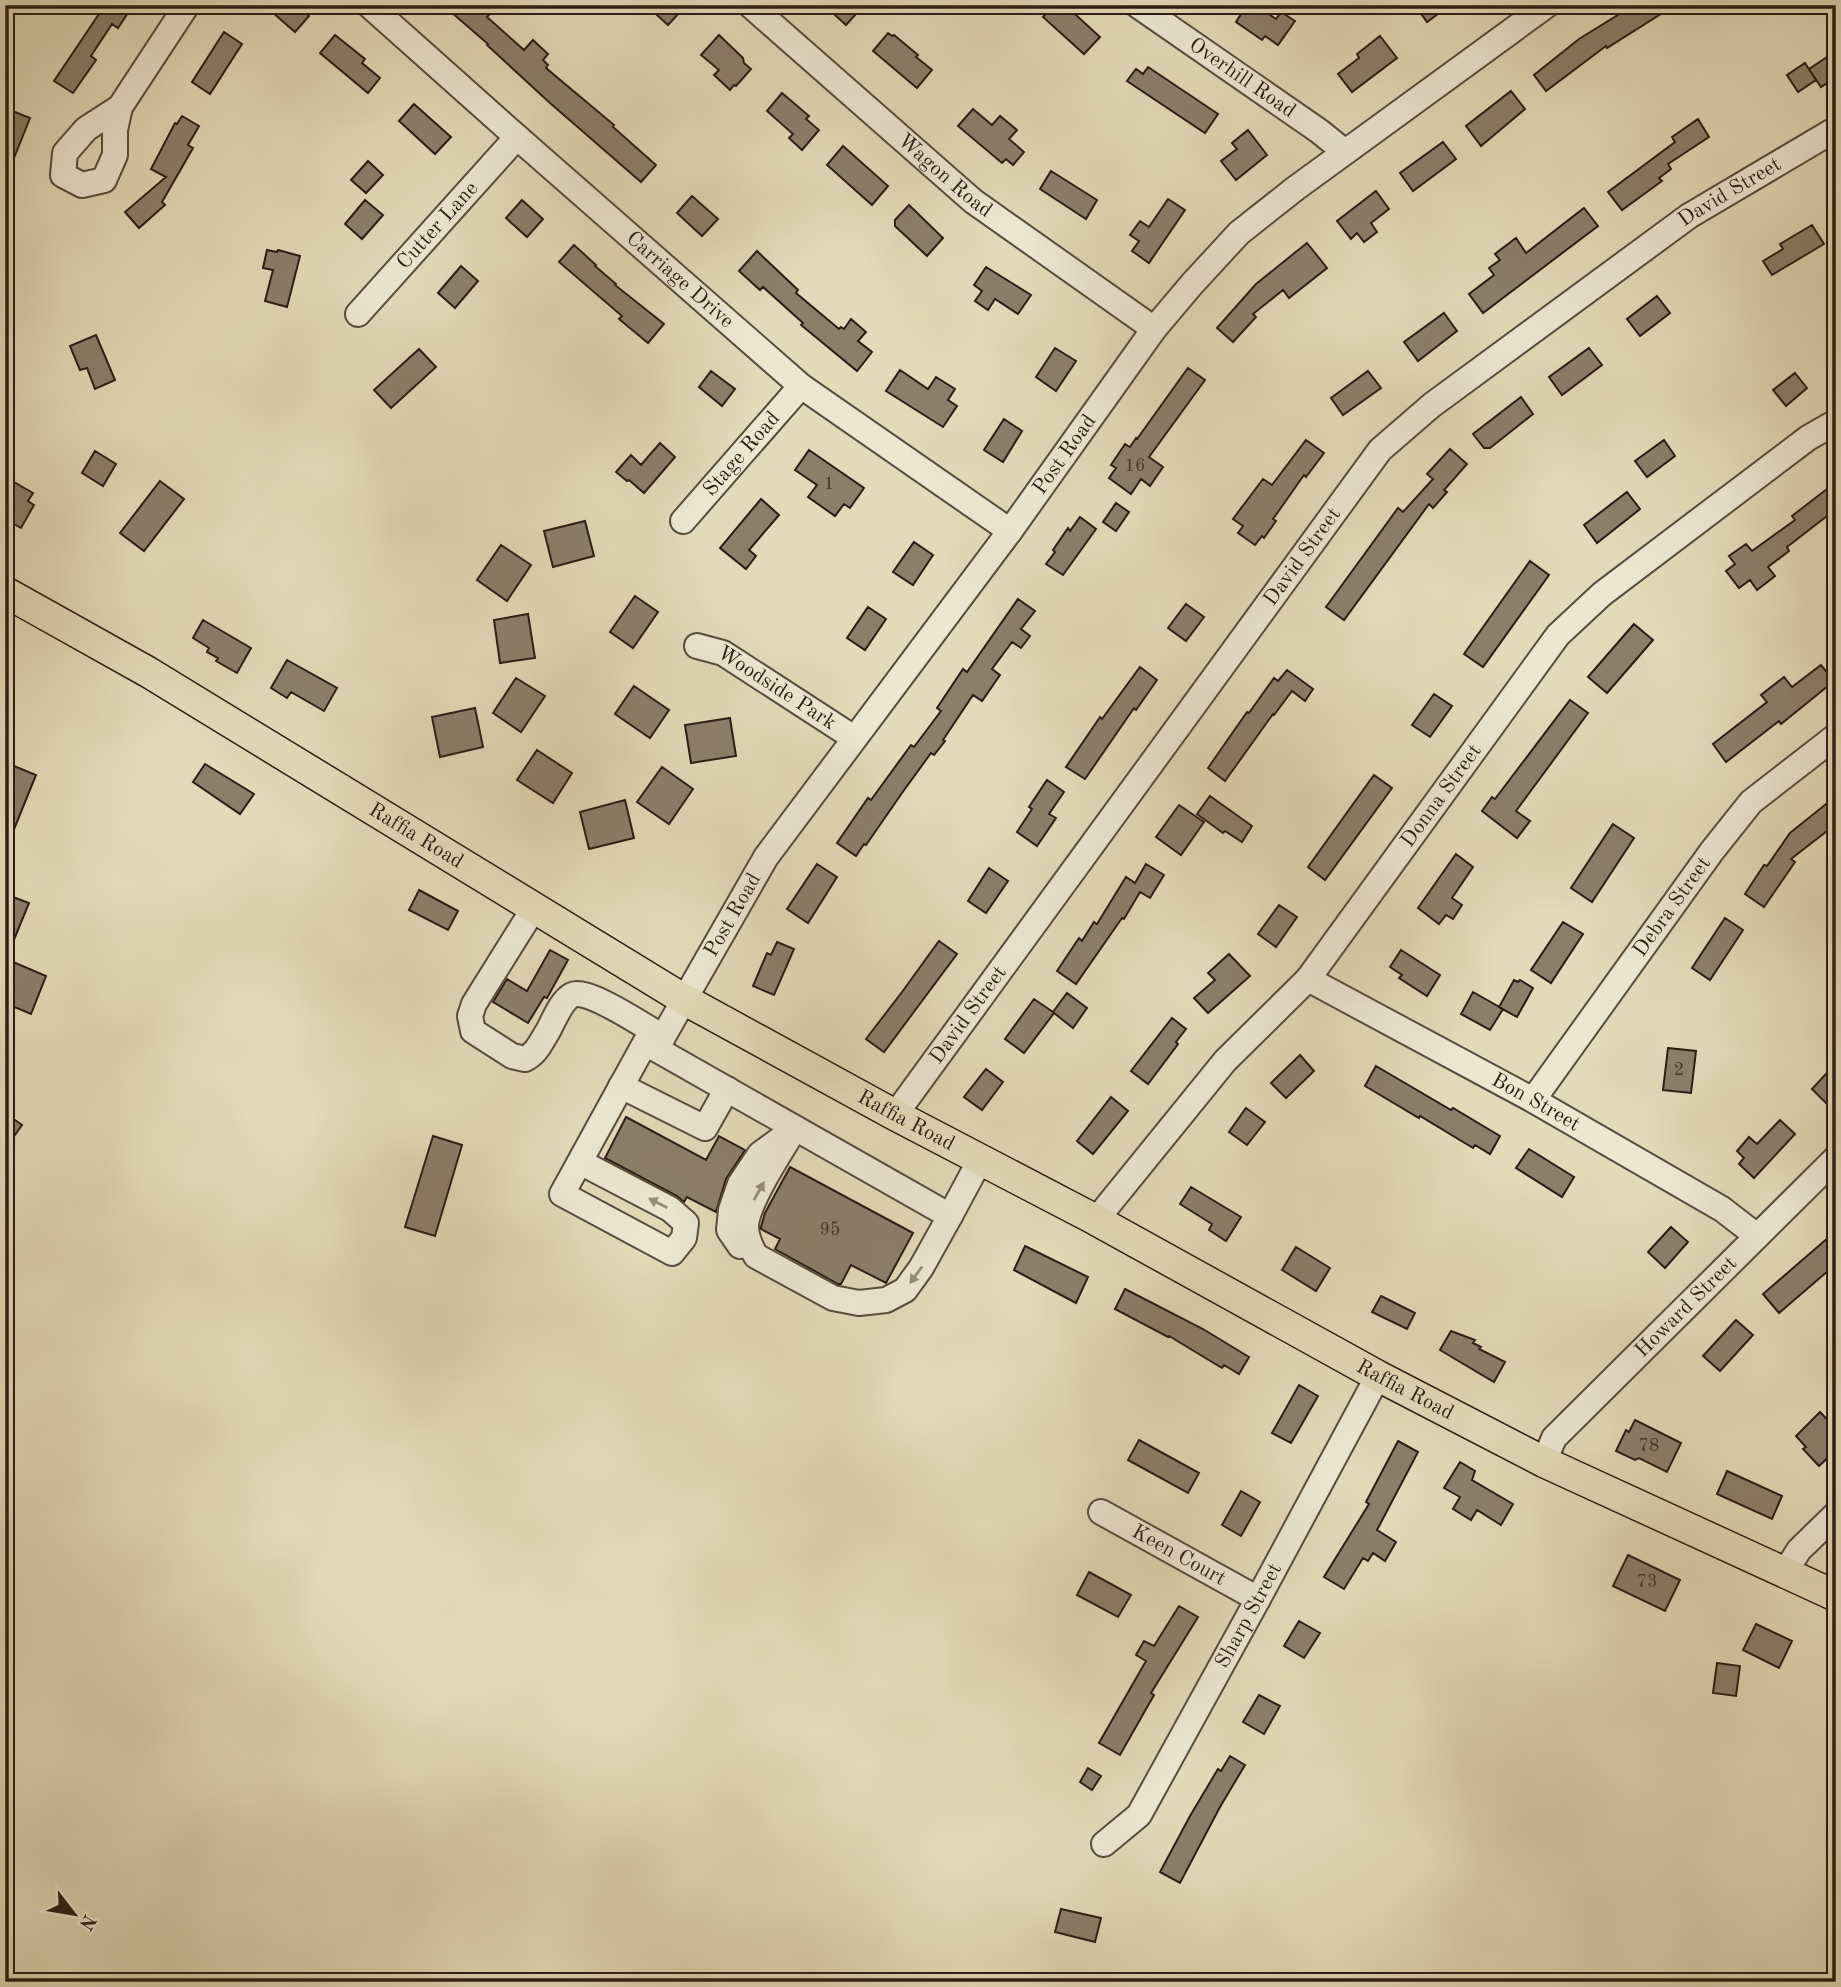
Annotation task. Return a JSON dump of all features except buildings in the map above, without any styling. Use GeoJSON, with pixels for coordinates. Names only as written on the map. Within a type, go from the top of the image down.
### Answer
{"type":"FeatureCollection","features":[{"type":"Feature","properties":{"kind":"main road","name":"Raffia Road"},"geometry":{"type":"LineString","coordinates":[[5,592],[148,672],[685,1000],[894,1115],[1096,1220],[1378,1376],[1544,1462],[1836,1596]]}},
{"type":"Feature","properties":{"kind":"street"},"geometry":{"type":"LineString","coordinates":[[120,107],[187,5]]}},
{"type":"Feature","properties":{"kind":"street","name":"Carriage Drive"},"geometry":{"type":"LineString","coordinates":[[369,5],[801,386],[1010,531]]}},
{"type":"Feature","properties":{"kind":"street","name":"Wagon Road"},"geometry":{"type":"LineString","coordinates":[[750,5],[973,201],[1154,329]]}},
{"type":"Feature","properties":{"kind":"street","name":"Overhill Road"},"geometry":{"type":"LineString","coordinates":[[1137,5],[1319,131],[1345,152]]}},
{"type":"Feature","properties":{"kind":"street","name":"Post Road"},"geometry":{"type":"LineString","coordinates":[[660,1043],[766,857],[1010,531],[1154,329],[1239,233],[1547,5]]}},
{"type":"Feature","properties":{"kind":"street","name":"David Street"},"geometry":{"type":"LineString","coordinates":[[894,1115],[1380,450],[1432,405],[1689,216],[1836,129]]}},
{"type":"Feature","properties":{"kind":"street","name":"Cutter Lane"},"geometry":{"type":"LineString","coordinates":[[358,314],[517,137]]}},
{"type":"Feature","properties":{"kind":"street","name":"Stage Road"},"geometry":{"type":"LineString","coordinates":[[683,520],[801,386]]}},
{"type":"Feature","properties":{"kind":"street","name":"Donna Street"},"geometry":{"type":"LineString","coordinates":[[1096,1220],[1225,1061],[1308,979],[1558,635],[1602,594],[1808,438],[1836,422]]}},
{"type":"Feature","properties":{"kind":"street","name":"Woodside Park"},"geometry":{"type":"LineString","coordinates":[[697,646],[723,653],[854,738]]}},
{"type":"Feature","properties":{"kind":"street","name":"Debra Street"},"geometry":{"type":"LineString","coordinates":[[1533,1100],[1712,851],[1751,802],[1836,736]]}},
{"type":"Feature","properties":{"kind":"street"},"geometry":{"type":"LineString","coordinates":[[534,908],[474,1004],[470,1016],[474,1031],[512,1056],[525,1059],[537,1051],[569,996],[577,993],[592,996],[727,1090],[950,1216]]}},
{"type":"Feature","properties":{"kind":"street","name":"Bon Street"},"geometry":{"type":"LineString","coordinates":[[1308,979],[1533,1100],[1722,1209],[1757,1236]]}},
{"type":"Feature","properties":{"kind":"street"},"geometry":{"type":"LineString","coordinates":[[580,1163],[670,1209],[686,1223],[684,1238],[672,1253],[562,1194],[645,1043],[660,1043]]}},
{"type":"Feature","properties":{"kind":"street"},"geometry":{"type":"LineString","coordinates":[[621,1086],[705,1128],[727,1090]]}},
{"type":"Feature","properties":{"kind":"street"},"geometry":{"type":"LineString","coordinates":[[795,1128],[754,1200],[746,1224],[749,1245],[756,1256],[833,1298],[859,1303],[886,1300],[905,1290],[921,1268],[979,1160]]}},
{"type":"Feature","properties":{"kind":"street","name":"Howard Street"},"geometry":{"type":"LineString","coordinates":[[1544,1462],[1554,1438],[1836,1158]]}},
{"type":"Feature","properties":{"kind":"street","name":"Sharp Street"},"geometry":{"type":"LineString","coordinates":[[1104,1844],[1139,1815],[1378,1376]]}},
{"type":"Feature","properties":{"kind":"street","name":"Keen Court"},"geometry":{"type":"LineString","coordinates":[[1101,1512],[1258,1599]]}},
{"type":"Feature","properties":{"kind":"street"},"geometry":{"type":"LineString","coordinates":[[1784,1572],[1799,1550],[1836,1514]]}}]}
